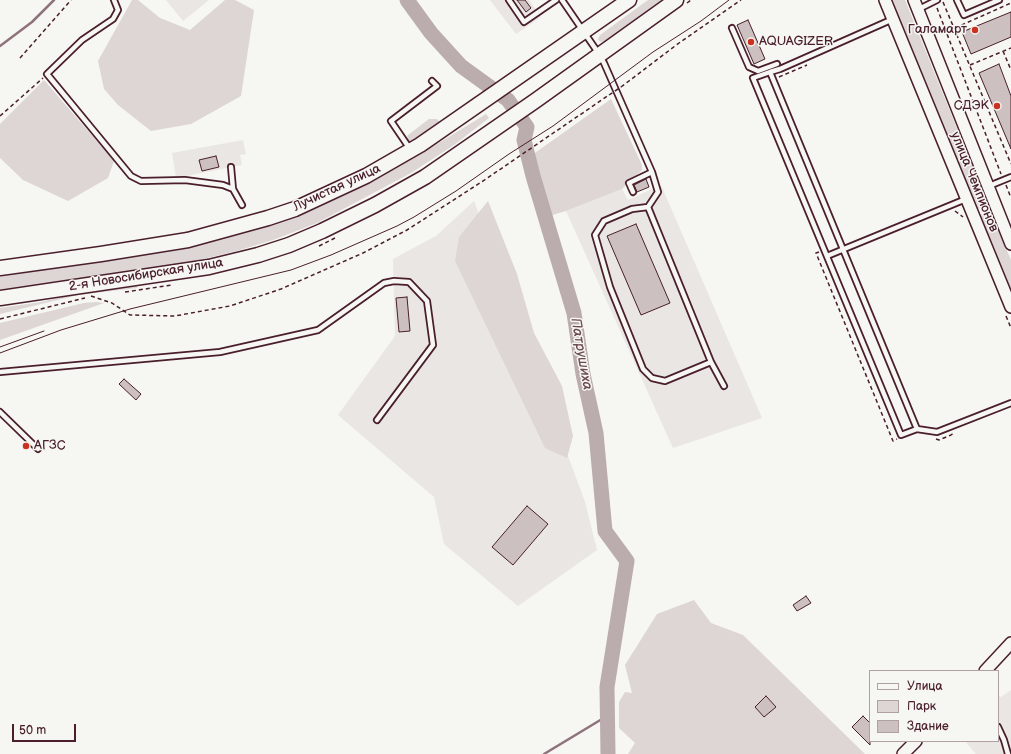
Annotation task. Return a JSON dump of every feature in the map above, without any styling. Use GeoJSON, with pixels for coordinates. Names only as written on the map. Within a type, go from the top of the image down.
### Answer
{"type":"FeatureCollection","features":[{"type":"Feature","properties":{"kind":"main road","name":"Лучистая улица"},"geometry":{"type":"LineString","coordinates":[[0,268],[188,240],[268,218],[295,208],[348,185],[410,151],[470,111],[522,73],[584,32],[628,0]]}},
{"type":"Feature","properties":{"kind":"main road"},"geometry":{"type":"LineString","coordinates":[[599,54],[676,0]]}},
{"type":"Feature","properties":{"kind":"main road","name":"2-я Новосибирская улица"},"geometry":{"type":"LineString","coordinates":[[0,298],[209,267],[289,245],[328,228],[425,177],[535,101],[599,54]]}},
{"type":"Feature","properties":{"kind":"street","name":"улица Чемпионов"},"geometry":{"type":"LineString","coordinates":[[885,0],[1011,307]]}},
{"type":"Feature","properties":{"kind":"street","name":"улица Чемпионов"},"geometry":{"type":"LineString","coordinates":[[916,5],[987,187],[1011,244]]}},
{"type":"Feature","properties":{"kind":"street"},"geometry":{"type":"LineString","coordinates":[[986,670],[1011,643]]}},
{"type":"Feature","properties":{"kind":"street"},"geometry":{"type":"LineString","coordinates":[[903,754],[915,742]]}},
{"type":"Feature","properties":{"kind":"lane"},"geometry":{"type":"LineString","coordinates":[[114,0],[118,10],[113,19],[82,40],[47,74],[131,176],[141,181],[185,178],[223,185],[233,189]]}},
{"type":"Feature","properties":{"kind":"lane"},"geometry":{"type":"LineString","coordinates":[[509,0],[524,22],[556,0]]}},
{"type":"Feature","properties":{"kind":"lane"},"geometry":{"type":"LineString","coordinates":[[562,0],[599,54],[611,77],[652,172],[658,192],[648,207],[632,209],[604,221],[595,235],[610,287],[643,369],[652,378],[665,381],[712,362]]}},
{"type":"Feature","properties":{"kind":"lane"},"geometry":{"type":"LineString","coordinates":[[916,5],[936,0]]}},
{"type":"Feature","properties":{"kind":"lane"},"geometry":{"type":"LineString","coordinates":[[957,0],[964,15],[999,0]]}},
{"type":"Feature","properties":{"kind":"lane"},"geometry":{"type":"LineString","coordinates":[[893,19],[780,69],[753,78],[901,435],[917,429],[937,432],[1011,402]]}},
{"type":"Feature","properties":{"kind":"lane"},"geometry":{"type":"LineString","coordinates":[[732,28],[749,67],[758,71],[777,64]]}},
{"type":"Feature","properties":{"kind":"lane"},"geometry":{"type":"LineString","coordinates":[[770,72],[917,429]]}},
{"type":"Feature","properties":{"kind":"lane"},"geometry":{"type":"LineString","coordinates":[[410,151],[391,121],[437,86],[432,82]]}},
{"type":"Feature","properties":{"kind":"lane"},"geometry":{"type":"LineString","coordinates":[[232,167],[233,189],[242,205]]}},
{"type":"Feature","properties":{"kind":"lane"},"geometry":{"type":"LineString","coordinates":[[632,192],[628,183],[652,172]]}},
{"type":"Feature","properties":{"kind":"lane"},"geometry":{"type":"LineString","coordinates":[[987,187],[1011,177]]}},
{"type":"Feature","properties":{"kind":"lane"},"geometry":{"type":"LineString","coordinates":[[827,256],[966,199]]}},
{"type":"Feature","properties":{"kind":"lane"},"geometry":{"type":"LineString","coordinates":[[648,207],[712,362],[724,386]]}},
{"type":"Feature","properties":{"kind":"lane"},"geometry":{"type":"LineString","coordinates":[[0,372],[220,352],[318,330],[384,283],[394,281],[409,282],[427,301],[432,345],[377,420]]}},
{"type":"Feature","properties":{"kind":"lane"},"geometry":{"type":"LineString","coordinates":[[0,412],[38,449]]}},
{"type":"Feature","properties":{"kind":"lane"},"geometry":{"type":"LineString","coordinates":[[999,729],[1008,754]]}},
{"type":"Feature","properties":{"kind":"path"},"geometry":{"type":"LineString","coordinates":[[20,58],[71,0]]}},
{"type":"Feature","properties":{"kind":"path"},"geometry":{"type":"LineString","coordinates":[[91,296],[112,303],[130,315],[175,316],[230,306],[281,289],[363,254],[407,230],[513,162],[609,96],[679,43],[741,0]]}},
{"type":"Feature","properties":{"kind":"path"},"geometry":{"type":"LineString","coordinates":[[936,0],[1011,198]]}},
{"type":"Feature","properties":{"kind":"path"},"geometry":{"type":"LineString","coordinates":[[942,0],[1011,164]]}},
{"type":"Feature","properties":{"kind":"path"},"geometry":{"type":"LineString","coordinates":[[955,28],[1011,3]]}},
{"type":"Feature","properties":{"kind":"path"},"geometry":{"type":"LineString","coordinates":[[970,65],[1011,48]]}},
{"type":"Feature","properties":{"kind":"path"},"geometry":{"type":"LineString","coordinates":[[1003,51],[1011,70]]}},
{"type":"Feature","properties":{"kind":"path"},"geometry":{"type":"LineString","coordinates":[[0,116],[47,74]]}},
{"type":"Feature","properties":{"kind":"shaded area"},"geometry":{"type":"Polygon","coordinates":[[[166,0],[209,0],[183,21],[166,0]]]}},
{"type":"Feature","properties":{"kind":"shaded area"},"geometry":{"type":"Polygon","coordinates":[[[490,0],[529,0],[541,17],[516,34],[490,0]]]}},
{"type":"Feature","properties":{"kind":"shaded area"},"geometry":{"type":"Polygon","coordinates":[[[243,140],[246,154],[240,155],[242,165],[176,178],[172,153],[243,140]]]}},
{"type":"Feature","properties":{"kind":"shaded area"},"geometry":{"type":"Polygon","coordinates":[[[661,185],[762,418],[673,448],[566,211],[622,189],[628,200],[661,185]]]}},
{"type":"Feature","properties":{"kind":"shaded area"},"geometry":{"type":"Polygon","coordinates":[[[474,201],[585,502],[597,550],[518,606],[444,544],[434,497],[338,415],[395,336],[393,259],[436,236],[474,201]]]}},
{"type":"Feature","properties":{"kind":"shaded area"},"geometry":{"type":"Polygon","coordinates":[[[1011,690],[1011,754],[976,754],[966,742],[999,742],[999,696],[1001,697],[1011,690]]]}},
{"type":"Feature","properties":{"kind":"green space"},"geometry":{"type":"Polygon","coordinates":[[[132,0],[138,0],[160,18],[190,30],[225,0],[235,0],[254,10],[241,96],[191,124],[151,131],[118,105],[104,89],[98,61],[132,0]]]}},
{"type":"Feature","properties":{"kind":"green space"},"geometry":{"type":"Polygon","coordinates":[[[648,0],[662,0],[605,41],[600,42],[598,39],[600,35],[648,0]]]}},
{"type":"Feature","properties":{"kind":"green space"},"geometry":{"type":"Polygon","coordinates":[[[892,0],[905,0],[988,205],[975,210],[892,0]]]}},
{"type":"Feature","properties":{"kind":"green space"},"geometry":{"type":"Polygon","coordinates":[[[44,80],[114,161],[108,178],[68,201],[23,180],[0,158],[0,124],[44,80]]]}},
{"type":"Feature","properties":{"kind":"green space"},"geometry":{"type":"Polygon","coordinates":[[[475,96],[477,99],[415,141],[409,141],[407,139],[408,135],[429,119],[437,119],[440,122],[475,96]]]}},
{"type":"Feature","properties":{"kind":"green space"},"geometry":{"type":"Polygon","coordinates":[[[611,99],[642,165],[642,170],[626,181],[626,185],[622,189],[566,211],[549,216],[532,155],[611,99]]]}},
{"type":"Feature","properties":{"kind":"green space"},"geometry":{"type":"Polygon","coordinates":[[[486,114],[489,118],[454,145],[411,173],[317,223],[273,240],[233,252],[186,263],[0,291],[0,277],[196,243],[296,215],[345,194],[442,141],[486,114]]]}},
{"type":"Feature","properties":{"kind":"green space"},"geometry":{"type":"Polygon","coordinates":[[[488,201],[517,274],[534,333],[562,386],[573,436],[567,458],[545,448],[455,261],[459,237],[488,201]]]}},
{"type":"Feature","properties":{"kind":"green space"},"geometry":{"type":"Polygon","coordinates":[[[990,211],[1011,260],[1011,295],[978,216],[990,211]]]}},
{"type":"Feature","properties":{"kind":"green space"},"geometry":{"type":"Polygon","coordinates":[[[137,285],[137,288],[78,295],[0,314],[0,308],[41,302],[79,293],[137,285]]]}},
{"type":"Feature","properties":{"kind":"green space"},"geometry":{"type":"Polygon","coordinates":[[[84,303],[104,303],[0,340],[0,323],[84,303]]]}},
{"type":"Feature","properties":{"kind":"green space"},"geometry":{"type":"Polygon","coordinates":[[[694,600],[711,623],[743,635],[865,754],[628,754],[635,743],[619,728],[619,702],[625,692],[632,693],[625,665],[657,614],[694,600]]]}},
{"type":"Feature","properties":{"kind":"building"},"geometry":{"type":"Polygon","coordinates":[[[517,0],[525,0],[531,8],[526,12],[517,0]]]}},
{"type":"Feature","properties":{"kind":"building"},"geometry":{"type":"Polygon","coordinates":[[[1011,12],[1011,37],[971,54],[962,32],[1011,12]]]}},
{"type":"Feature","properties":{"kind":"building","name":"AQUAGIZER"},"geometry":{"type":"Polygon","coordinates":[[[748,20],[765,59],[754,64],[737,25],[748,20]]]}},
{"type":"Feature","properties":{"kind":"building"},"geometry":{"type":"Polygon","coordinates":[[[999,64],[1011,96],[1011,149],[979,73],[999,64]]]}},
{"type":"Feature","properties":{"kind":"building"},"geometry":{"type":"Polygon","coordinates":[[[216,156],[219,167],[202,171],[199,160],[216,156]]]}},
{"type":"Feature","properties":{"kind":"building"},"geometry":{"type":"Polygon","coordinates":[[[646,179],[649,187],[637,192],[634,185],[646,179]]]}},
{"type":"Feature","properties":{"kind":"building"},"geometry":{"type":"Polygon","coordinates":[[[636,224],[670,303],[641,315],[607,236],[636,224]]]}},
{"type":"Feature","properties":{"kind":"building"},"geometry":{"type":"Polygon","coordinates":[[[407,297],[410,331],[399,332],[396,298],[407,297]]]}},
{"type":"Feature","properties":{"kind":"building"},"geometry":{"type":"Polygon","coordinates":[[[124,379],[141,394],[136,400],[119,384],[124,379]]]}},
{"type":"Feature","properties":{"kind":"building"},"geometry":{"type":"Polygon","coordinates":[[[527,506],[548,524],[513,565],[492,547],[527,506]]]}},
{"type":"Feature","properties":{"kind":"building"},"geometry":{"type":"Polygon","coordinates":[[[806,596],[811,603],[797,611],[793,605],[806,596]]]}},
{"type":"Feature","properties":{"kind":"building"},"geometry":{"type":"Polygon","coordinates":[[[766,696],[776,707],[764,717],[755,707],[766,696]]]}},
{"type":"Feature","properties":{"kind":"building"},"geometry":{"type":"Polygon","coordinates":[[[863,716],[869,722],[870,745],[852,727],[863,716]]]}},
{"type":"Feature","properties":{"kind":"waterway"},"geometry":{"type":"LineString","coordinates":[[0,46],[32,22],[54,0]]}},
{"type":"Feature","properties":{"kind":"waterway","name":"Патрушиха"},"geometry":{"type":"LineString","coordinates":[[407,0],[431,33],[461,66],[508,100],[527,127],[524,140],[533,176],[574,313],[583,374],[596,433],[605,531],[627,561],[607,687],[608,754]]}},
{"type":"Feature","properties":{"kind":"waterway"},"geometry":{"type":"LineString","coordinates":[[544,754],[607,716]]}},
{"type":"Feature","properties":{"kind":"tram line"},"geometry":{"type":"LineString","coordinates":[[0,353],[61,330],[130,309],[291,270],[331,255],[397,226],[456,191],[509,154],[553,126],[653,52],[701,21],[729,0]]}},
{"type":"Feature","properties":{"kind":"tram line"},"geometry":{"type":"LineString","coordinates":[[0,347],[44,331]]}},
{"type":"Feature","properties":{"kind":"place","name":"Галамарт"},"geometry":{"type":"Point","coordinates":[975,30]}},
{"type":"Feature","properties":{"kind":"place","name":"AQUAGIZER"},"geometry":{"type":"Point","coordinates":[751,42]}},
{"type":"Feature","properties":{"kind":"place","name":"СДЭК"},"geometry":{"type":"Point","coordinates":[997,106]}},
{"type":"Feature","properties":{"kind":"place","name":"АГЗС"},"geometry":{"type":"Point","coordinates":[26,446]}}]}
